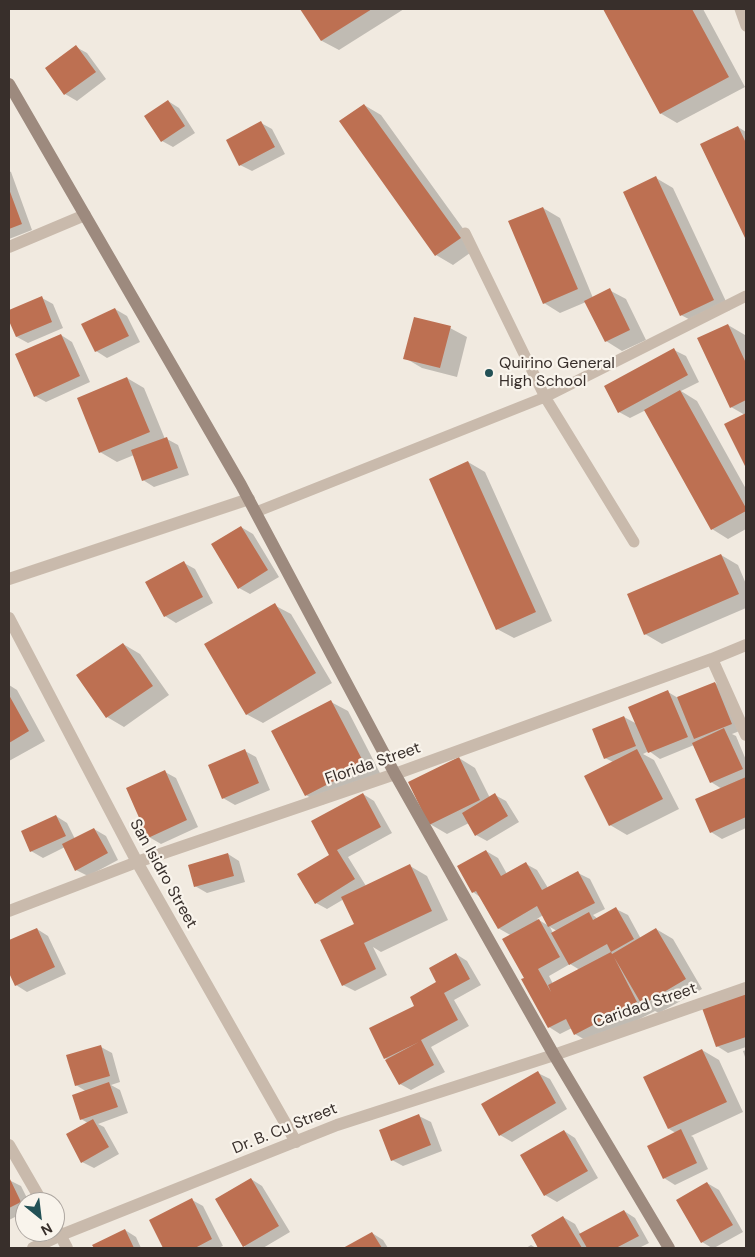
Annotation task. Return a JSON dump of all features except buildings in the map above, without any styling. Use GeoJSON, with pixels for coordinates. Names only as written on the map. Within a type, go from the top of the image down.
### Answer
{"type":"FeatureCollection","features":[{"type":"Feature","properties":{"kind":"main road"},"geometry":{"type":"LineString","coordinates":[[9,84],[249,499],[395,774],[554,1055],[668,1248]]}},
{"type":"Feature","properties":{"kind":"street"},"geometry":{"type":"LineString","coordinates":[[9,247],[85,215]]}},
{"type":"Feature","properties":{"kind":"street"},"geometry":{"type":"LineString","coordinates":[[9,578],[249,499]]}},
{"type":"Feature","properties":{"kind":"street","name":"San Isidro Street"},"geometry":{"type":"LineString","coordinates":[[9,618],[137,862],[296,1142]]}},
{"type":"Feature","properties":{"kind":"street","name":"Florida Street"},"geometry":{"type":"LineString","coordinates":[[9,911],[137,862],[395,774],[746,645]]}},
{"type":"Feature","properties":{"kind":"street"},"geometry":{"type":"LineString","coordinates":[[712,659],[746,735]]}},
{"type":"Feature","properties":{"kind":"street","name":"Caridad Street"},"geometry":{"type":"LineString","coordinates":[[554,1055],[746,988]]}},
{"type":"Feature","properties":{"kind":"street","name":"Dr. B. Cu Street"},"geometry":{"type":"LineString","coordinates":[[65,1227],[296,1142],[336,1125],[554,1055]]}},
{"type":"Feature","properties":{"kind":"street"},"geometry":{"type":"LineString","coordinates":[[9,1145],[36,1192]]}},
{"type":"Feature","properties":{"kind":"lane"},"geometry":{"type":"LineString","coordinates":[[740,9],[746,26]]}},
{"type":"Feature","properties":{"kind":"lane"},"geometry":{"type":"LineString","coordinates":[[465,233],[544,398],[634,542]]}},
{"type":"Feature","properties":{"kind":"lane"},"geometry":{"type":"LineString","coordinates":[[256,512],[544,398],[746,296]]}},
{"type":"Feature","properties":{"kind":"place","name":"Quirino General High School"},"geometry":{"type":"Point","coordinates":[489,373]}}]}
